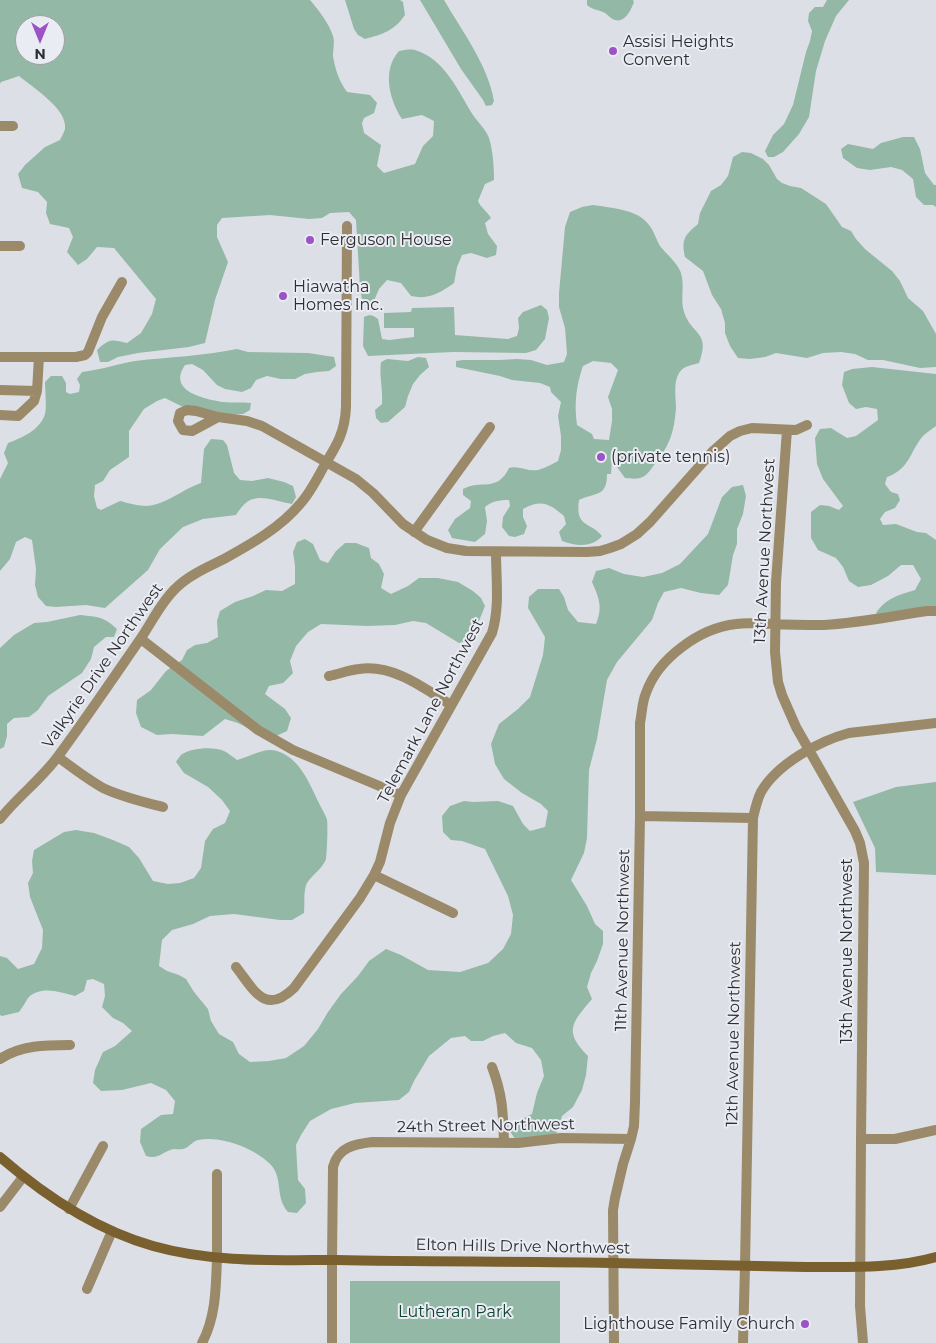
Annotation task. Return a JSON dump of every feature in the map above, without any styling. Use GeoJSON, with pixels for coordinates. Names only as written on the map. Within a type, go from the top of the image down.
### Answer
{"type":"FeatureCollection","features":[{"type":"Feature","properties":{"kind":"main road","name":"Elton Hills Drive Northwest"},"geometry":{"type":"LineString","coordinates":[[0,1157],[23,1177],[69,1209],[112,1231],[152,1246],[194,1255],[238,1259],[860,1267],[898,1264],[936,1257]]}},
{"type":"Feature","properties":{"kind":"street"},"geometry":{"type":"LineString","coordinates":[[0,126],[13,126]]}},
{"type":"Feature","properties":{"kind":"street","name":"Valkyrie Drive Northwest"},"geometry":{"type":"LineString","coordinates":[[0,819],[58,757],[175,589],[184,581],[250,544],[283,522],[301,504],[310,491],[342,434],[345,417],[347,226]]}},
{"type":"Feature","properties":{"kind":"street"},"geometry":{"type":"LineString","coordinates":[[0,246],[20,246]]}},
{"type":"Feature","properties":{"kind":"street"},"geometry":{"type":"LineString","coordinates":[[0,357],[76,358],[85,355],[88,352],[102,317],[122,282]]}},
{"type":"Feature","properties":{"kind":"street"},"geometry":{"type":"LineString","coordinates":[[0,416],[18,416],[34,401],[37,391],[39,357]]}},
{"type":"Feature","properties":{"kind":"street"},"geometry":{"type":"LineString","coordinates":[[0,390],[37,391]]}},
{"type":"Feature","properties":{"kind":"street"},"geometry":{"type":"LineString","coordinates":[[218,417],[236,418],[252,422],[273,432],[361,482],[399,520],[414,532],[427,540],[447,548],[466,552],[587,552],[600,551],[621,544],[645,528],[712,452],[730,436],[752,428],[796,430],[807,425]]}},
{"type":"Feature","properties":{"kind":"street"},"geometry":{"type":"LineString","coordinates":[[414,532],[490,427]]}},
{"type":"Feature","properties":{"kind":"street","name":"13th Avenue Northwest"},"geometry":{"type":"LineString","coordinates":[[787,430],[776,582],[775,652],[778,682],[787,708],[855,831],[864,863],[860,1139],[860,1306],[863,1343]]}},
{"type":"Feature","properties":{"kind":"street","name":"Telemark Lane Northwest"},"geometry":{"type":"LineString","coordinates":[[236,967],[255,992],[262,998],[278,1000],[286,996],[294,988],[360,898],[374,875],[400,795],[492,633],[496,607],[496,552]]}},
{"type":"Feature","properties":{"kind":"street","name":"11th Avenue Northwest"},"geometry":{"type":"LineString","coordinates":[[614,1343],[614,1198],[634,1126],[640,723],[646,692],[664,665],[685,644],[711,630],[737,624],[840,624],[936,611]]}},
{"type":"Feature","properties":{"kind":"street"},"geometry":{"type":"LineString","coordinates":[[141,638],[258,730],[293,750],[400,795]]}},
{"type":"Feature","properties":{"kind":"street"},"geometry":{"type":"LineString","coordinates":[[329,676],[358,669],[383,670],[405,678],[451,705]]}},
{"type":"Feature","properties":{"kind":"street","name":"12th Avenue Northwest"},"geometry":{"type":"LineString","coordinates":[[743,1343],[753,818],[756,804],[762,791],[781,769],[831,738],[849,733],[936,723]]}},
{"type":"Feature","properties":{"kind":"street"},"geometry":{"type":"LineString","coordinates":[[58,757],[104,788],[163,808]]}},
{"type":"Feature","properties":{"kind":"street"},"geometry":{"type":"LineString","coordinates":[[640,816],[753,818]]}},
{"type":"Feature","properties":{"kind":"street"},"geometry":{"type":"LineString","coordinates":[[374,875],[452,912]]}},
{"type":"Feature","properties":{"kind":"street"},"geometry":{"type":"LineString","coordinates":[[0,1059],[14,1051],[46,1045],[70,1045]]}},
{"type":"Feature","properties":{"kind":"street"},"geometry":{"type":"LineString","coordinates":[[492,1067],[499,1085],[502,1102],[504,1143]]}},
{"type":"Feature","properties":{"kind":"street"},"geometry":{"type":"LineString","coordinates":[[860,1139],[895,1139],[936,1130]]}},
{"type":"Feature","properties":{"kind":"street","name":"24th Street Northwest"},"geometry":{"type":"LineString","coordinates":[[332,1260],[334,1162],[343,1151],[356,1144],[372,1142],[518,1143],[561,1138],[631,1139]]}},
{"type":"Feature","properties":{"kind":"street"},"geometry":{"type":"LineString","coordinates":[[69,1209],[103,1146]]}},
{"type":"Feature","properties":{"kind":"street"},"geometry":{"type":"LineString","coordinates":[[202,1343],[211,1321],[216,1290],[217,1174]]}},
{"type":"Feature","properties":{"kind":"street"},"geometry":{"type":"LineString","coordinates":[[0,1208],[23,1177]]}},
{"type":"Feature","properties":{"kind":"street"},"geometry":{"type":"LineString","coordinates":[[87,1288],[112,1231]]}},
{"type":"Feature","properties":{"kind":"street"},"geometry":{"type":"LineString","coordinates":[[332,1260],[332,1343]]}},
{"type":"Feature","properties":{"kind":"green space"},"geometry":{"type":"Polygon","coordinates":[[[0,0],[310,0],[323,17],[333,36],[335,66],[344,88],[347,92],[370,95],[377,103],[374,113],[364,118],[362,123],[364,133],[381,145],[377,166],[384,173],[415,164],[423,146],[433,136],[434,121],[422,115],[402,119],[397,111],[391,94],[389,76],[390,67],[399,51],[415,50],[425,54],[443,68],[450,77],[489,138],[494,180],[485,184],[478,201],[491,218],[485,223],[488,234],[497,246],[496,255],[487,258],[471,253],[462,255],[457,267],[454,283],[439,293],[429,296],[411,296],[401,283],[387,280],[379,289],[373,303],[362,299],[356,220],[349,212],[330,213],[322,218],[309,219],[270,215],[222,218],[217,225],[217,237],[228,262],[215,300],[205,343],[189,347],[138,353],[118,357],[108,362],[100,362],[97,350],[105,344],[110,341],[127,343],[141,333],[152,314],[156,299],[114,248],[97,247],[87,259],[78,265],[67,252],[73,237],[69,228],[50,224],[46,213],[47,202],[38,192],[22,188],[18,174],[45,147],[60,140],[65,129],[64,121],[61,114],[48,99],[19,76],[0,84],[0,0]]]}},
{"type":"Feature","properties":{"kind":"green space"},"geometry":{"type":"Polygon","coordinates":[[[345,0],[400,0],[403,2],[405,15],[397,25],[388,31],[365,39],[358,35],[354,29],[345,0]]]}},
{"type":"Feature","properties":{"kind":"green space"},"geometry":{"type":"Polygon","coordinates":[[[420,0],[444,0],[486,74],[494,101],[492,105],[486,106],[461,69],[420,0]]]}},
{"type":"Feature","properties":{"kind":"green space"},"geometry":{"type":"Polygon","coordinates":[[[587,0],[633,0],[634,2],[625,18],[619,20],[589,7],[587,0]]]}},
{"type":"Feature","properties":{"kind":"green space"},"geometry":{"type":"Polygon","coordinates":[[[827,0],[849,0],[836,16],[825,41],[816,71],[809,117],[799,134],[783,152],[774,157],[768,157],[765,151],[773,135],[784,124],[793,105],[812,31],[808,21],[809,13],[815,7],[823,7],[827,0]]]}},
{"type":"Feature","properties":{"kind":"green space"},"geometry":{"type":"Polygon","coordinates":[[[903,137],[914,137],[920,149],[925,173],[936,185],[936,207],[924,205],[916,197],[913,179],[902,170],[891,167],[870,170],[857,168],[843,158],[841,149],[848,144],[873,149],[881,143],[903,137]]]}},
{"type":"Feature","properties":{"kind":"green space"},"geometry":{"type":"Polygon","coordinates":[[[742,152],[751,153],[763,159],[782,183],[801,188],[826,204],[842,227],[851,231],[865,249],[892,271],[900,281],[908,298],[923,311],[936,334],[936,367],[920,368],[883,360],[868,360],[855,354],[841,352],[823,353],[807,358],[776,353],[750,359],[738,358],[730,346],[725,333],[725,323],[721,309],[712,295],[703,271],[685,257],[684,242],[690,231],[698,224],[700,213],[711,191],[721,185],[728,176],[733,157],[742,152]]]}},
{"type":"Feature","properties":{"kind":"green space"},"geometry":{"type":"Polygon","coordinates":[[[593,205],[624,210],[644,220],[651,227],[660,246],[681,273],[684,312],[691,326],[702,339],[703,345],[699,363],[683,369],[677,377],[675,386],[675,417],[670,438],[659,458],[645,475],[635,479],[625,478],[612,460],[611,474],[607,474],[605,487],[602,491],[579,500],[578,509],[581,520],[602,536],[593,543],[578,545],[562,541],[559,532],[566,524],[564,516],[549,505],[540,503],[523,509],[523,517],[527,526],[524,534],[515,537],[509,536],[502,527],[503,517],[510,506],[509,500],[496,501],[485,507],[487,521],[485,534],[475,542],[452,538],[448,530],[455,519],[470,508],[471,501],[463,495],[463,489],[470,486],[494,483],[504,476],[509,468],[538,470],[558,461],[561,450],[558,416],[561,402],[551,392],[550,387],[540,383],[512,380],[456,367],[456,361],[517,359],[531,360],[547,365],[564,362],[567,354],[565,328],[559,307],[559,293],[565,227],[570,212],[593,205]],[[593,361],[583,366],[579,381],[576,395],[577,425],[592,434],[594,439],[609,440],[612,409],[608,397],[618,370],[611,363],[593,361]]]}},
{"type":"Feature","properties":{"kind":"green space"},"geometry":{"type":"Polygon","coordinates":[[[541,305],[547,310],[549,318],[545,339],[536,350],[526,353],[453,352],[368,356],[363,346],[364,317],[368,315],[378,319],[382,339],[389,340],[414,337],[414,328],[384,328],[384,313],[411,312],[412,308],[454,307],[455,335],[508,339],[517,336],[519,328],[518,318],[523,312],[541,305]]]}},
{"type":"Feature","properties":{"kind":"green space"},"geometry":{"type":"Polygon","coordinates":[[[237,349],[248,352],[308,353],[334,357],[336,366],[329,371],[305,374],[295,379],[267,376],[256,380],[251,388],[242,392],[225,389],[217,385],[203,370],[192,364],[185,365],[181,374],[181,381],[190,392],[215,401],[251,403],[250,410],[243,414],[228,415],[185,408],[165,398],[144,409],[129,431],[129,457],[110,470],[103,481],[95,485],[94,496],[97,508],[101,510],[120,501],[140,506],[154,505],[201,483],[204,449],[211,439],[223,440],[227,445],[234,473],[240,480],[252,481],[268,478],[293,486],[296,497],[292,504],[263,498],[252,499],[236,515],[203,519],[183,527],[160,549],[148,570],[105,608],[86,605],[46,606],[38,597],[35,585],[36,569],[32,540],[25,537],[16,542],[10,559],[0,571],[0,479],[8,463],[4,453],[8,443],[30,433],[43,420],[46,407],[45,382],[51,376],[62,376],[66,383],[66,392],[70,394],[79,392],[80,385],[77,379],[82,372],[135,361],[199,355],[237,349]]]}},
{"type":"Feature","properties":{"kind":"green space"},"geometry":{"type":"Polygon","coordinates":[[[418,357],[426,358],[429,367],[413,384],[405,407],[388,422],[381,423],[376,418],[375,410],[382,404],[381,362],[387,359],[408,361],[418,357]]]}},
{"type":"Feature","properties":{"kind":"green space"},"geometry":{"type":"Polygon","coordinates":[[[872,367],[936,374],[936,426],[923,436],[901,469],[887,477],[885,484],[891,492],[898,494],[900,500],[895,508],[885,512],[880,519],[883,525],[896,524],[917,532],[926,533],[936,540],[936,611],[884,618],[876,613],[884,604],[893,598],[915,590],[921,579],[913,565],[901,565],[888,576],[871,585],[858,587],[849,581],[843,567],[836,558],[818,550],[811,538],[811,512],[820,505],[839,510],[843,506],[823,479],[817,464],[815,438],[820,429],[831,428],[847,438],[856,436],[878,420],[877,409],[866,407],[856,409],[849,403],[842,385],[844,372],[852,369],[872,367]]]}},
{"type":"Feature","properties":{"kind":"green space"},"geometry":{"type":"Polygon","coordinates":[[[743,485],[746,496],[743,514],[737,529],[737,544],[733,555],[728,585],[719,595],[681,588],[664,592],[652,620],[617,662],[607,680],[597,739],[589,770],[587,838],[584,853],[571,880],[587,906],[595,924],[603,931],[603,944],[587,987],[592,999],[579,1015],[573,1027],[575,1040],[588,1056],[582,1090],[573,1107],[562,1116],[556,1135],[547,1145],[518,1143],[509,1130],[514,1123],[532,1114],[537,1093],[544,1076],[541,1060],[532,1048],[516,1043],[505,1033],[483,1041],[471,1041],[465,1036],[451,1038],[429,1056],[409,1092],[399,1100],[355,1103],[331,1109],[310,1121],[296,1145],[298,1180],[305,1189],[306,1203],[297,1213],[288,1212],[284,1206],[277,1177],[272,1166],[257,1154],[238,1145],[217,1140],[198,1140],[184,1149],[170,1150],[154,1157],[146,1156],[140,1142],[141,1129],[161,1115],[173,1114],[175,1101],[166,1090],[151,1083],[122,1090],[101,1091],[93,1083],[95,1070],[103,1052],[115,1046],[132,1031],[123,1023],[113,1018],[102,1007],[105,996],[104,984],[93,979],[87,980],[84,991],[75,996],[50,991],[38,992],[28,998],[19,1012],[0,1015],[0,956],[7,958],[18,969],[34,964],[42,948],[43,930],[30,897],[28,883],[33,873],[32,861],[34,850],[64,832],[76,830],[94,833],[129,847],[139,858],[153,881],[168,884],[180,883],[194,878],[201,868],[205,841],[213,829],[225,823],[230,811],[222,800],[208,787],[184,773],[176,762],[181,755],[202,748],[220,749],[237,760],[267,750],[285,754],[303,772],[327,820],[326,859],[307,883],[304,913],[292,920],[234,914],[210,916],[193,924],[172,930],[162,940],[159,966],[186,979],[208,1009],[211,1021],[219,1034],[233,1042],[239,1054],[250,1062],[269,1061],[286,1058],[304,1046],[318,1029],[341,994],[369,961],[386,949],[428,970],[460,972],[488,963],[503,949],[511,934],[513,915],[508,896],[485,849],[462,841],[451,840],[443,832],[442,816],[450,806],[464,801],[498,801],[513,806],[523,824],[530,831],[545,827],[548,811],[541,804],[522,793],[504,779],[495,764],[491,744],[499,724],[530,697],[543,655],[545,637],[528,608],[529,597],[538,589],[559,589],[568,610],[578,622],[596,624],[600,607],[592,582],[596,571],[609,568],[624,574],[643,577],[662,573],[680,564],[708,534],[722,497],[732,487],[743,485]]]}},
{"type":"Feature","properties":{"kind":"green space"},"geometry":{"type":"Polygon","coordinates":[[[305,539],[313,544],[320,560],[328,563],[336,551],[345,543],[356,543],[369,548],[371,558],[379,564],[384,574],[381,588],[391,594],[419,578],[438,578],[458,582],[481,598],[485,606],[477,626],[468,640],[459,643],[426,623],[413,621],[395,625],[367,626],[321,624],[308,632],[296,646],[290,661],[293,673],[283,683],[269,686],[265,694],[285,709],[291,718],[287,731],[274,737],[259,734],[238,723],[225,719],[203,736],[157,735],[141,727],[136,713],[137,700],[151,690],[166,671],[182,660],[187,650],[195,645],[207,643],[218,637],[217,621],[220,611],[235,602],[266,590],[282,591],[295,584],[293,552],[297,542],[305,539]]]}},
{"type":"Feature","properties":{"kind":"green space"},"geometry":{"type":"Polygon","coordinates":[[[80,615],[104,619],[117,629],[114,637],[106,637],[94,647],[91,659],[82,673],[48,696],[38,710],[29,717],[14,718],[7,724],[7,736],[4,747],[0,749],[0,648],[14,635],[34,623],[80,615]]]}},
{"type":"Feature","properties":{"kind":"green space"},"geometry":{"type":"Polygon","coordinates":[[[936,782],[936,875],[876,872],[875,848],[853,802],[896,787],[936,782]]]}},
{"type":"Feature","properties":{"kind":"green space","name":"Lutheran Park"},"geometry":{"type":"Polygon","coordinates":[[[350,1281],[560,1281],[560,1343],[350,1343],[350,1281]]]}},
{"type":"Feature","properties":{"kind":"place","name":"Assisi Heights Convent"},"geometry":{"type":"Point","coordinates":[613,51]}},
{"type":"Feature","properties":{"kind":"place","name":"Ferguson House"},"geometry":{"type":"Point","coordinates":[310,240]}},
{"type":"Feature","properties":{"kind":"place","name":"Hiawatha Homes Inc."},"geometry":{"type":"Point","coordinates":[283,296]}},
{"type":"Feature","properties":{"kind":"place","name":"(private tennis)"},"geometry":{"type":"Point","coordinates":[601,457]}},
{"type":"Feature","properties":{"kind":"place","name":"Lighthouse Family Church"},"geometry":{"type":"Point","coordinates":[805,1324]}}]}
